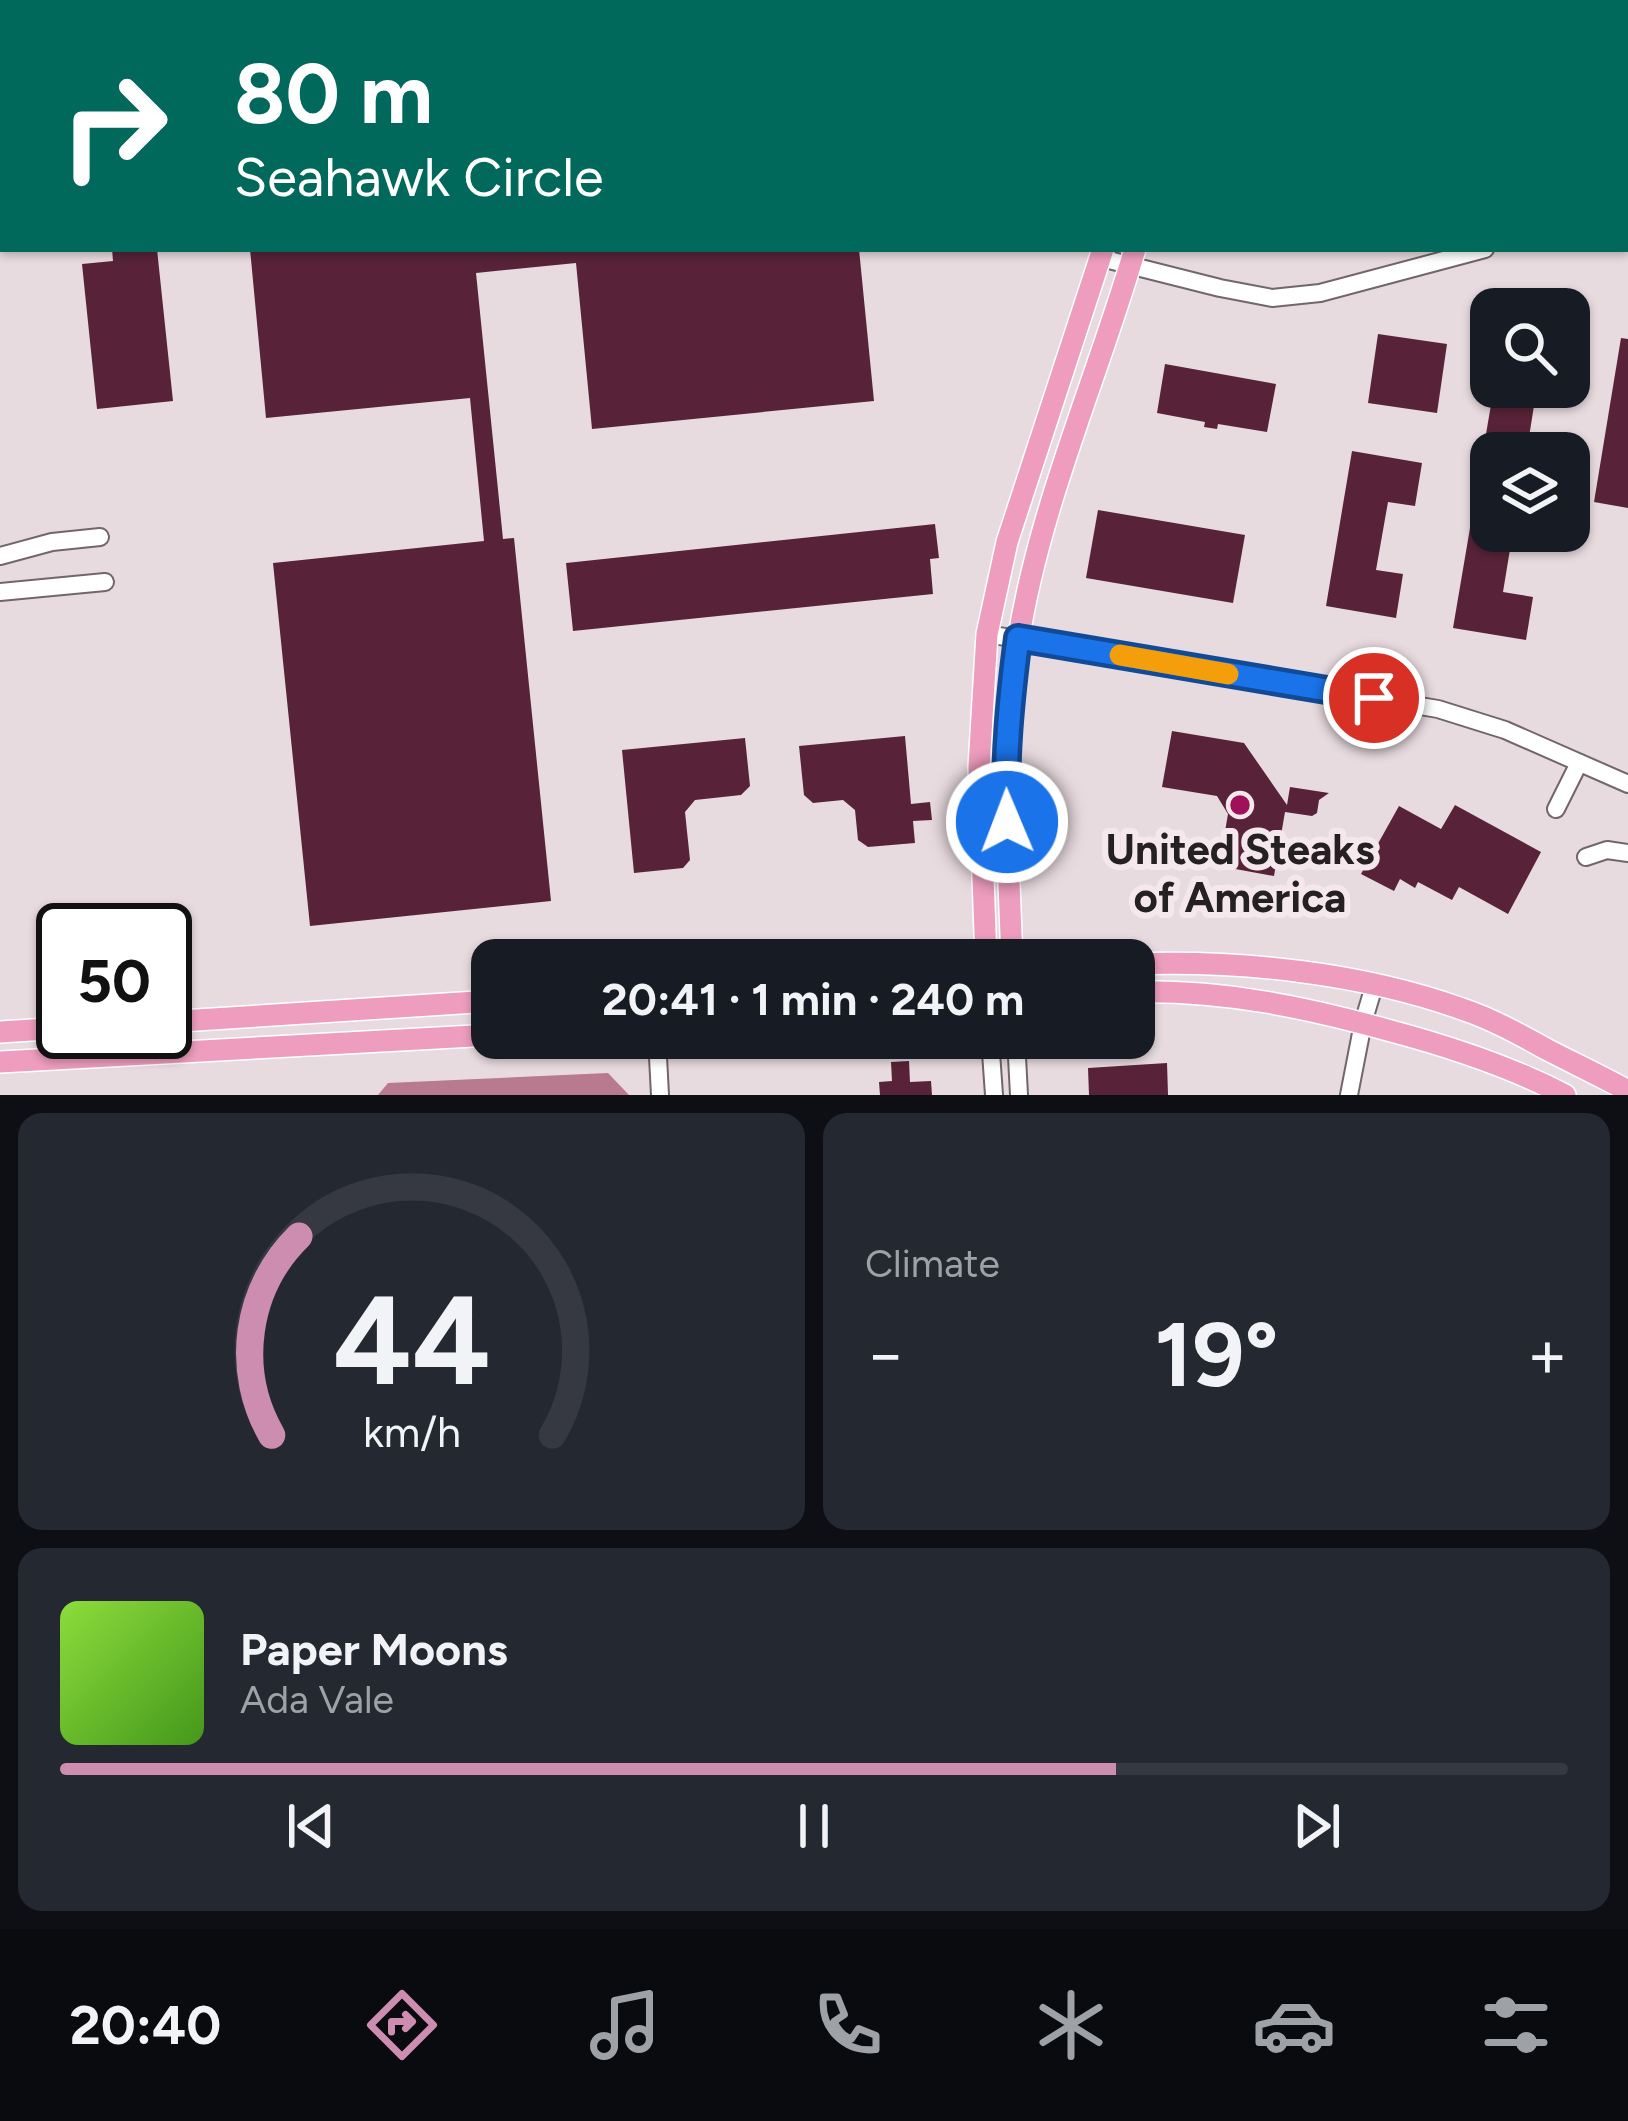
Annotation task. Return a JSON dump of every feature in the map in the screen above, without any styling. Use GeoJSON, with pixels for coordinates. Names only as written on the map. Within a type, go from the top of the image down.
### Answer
{"type":"FeatureCollection","features":[{"type":"Feature","properties":{"kind":"main road"},"geometry":{"type":"LineString","coordinates":[[985,939],[979,767],[987,634],[1007,542],[1102,253]]}},
{"type":"Feature","properties":{"kind":"main road"},"geometry":{"type":"LineString","coordinates":[[1011,939],[1005,776],[1018,638],[1035,557],[1133,256]]}},
{"type":"Feature","properties":{"kind":"main road"},"geometry":{"type":"LineString","coordinates":[[1155,965],[1331,976],[1465,1010],[1628,1091]]}},
{"type":"Feature","properties":{"kind":"main road"},"geometry":{"type":"LineString","coordinates":[[1155,993],[1233,996],[1325,1012],[1465,1051],[1565,1095]]}},
{"type":"Feature","properties":{"kind":"main road"},"geometry":{"type":"LineString","coordinates":[[192,1020],[471,1002]]}},
{"type":"Feature","properties":{"kind":"main road"},"geometry":{"type":"LineString","coordinates":[[0,1032],[36,1030]]}},
{"type":"Feature","properties":{"kind":"main road"},"geometry":{"type":"LineString","coordinates":[[0,1062],[471,1036]]}},
{"type":"Feature","properties":{"kind":"street"},"geometry":{"type":"LineString","coordinates":[[1102,253],[1133,256],[1220,288],[1272,298],[1320,293],[1474,252]]}},
{"type":"Feature","properties":{"kind":"street"},"geometry":{"type":"LineString","coordinates":[[0,556],[100,536]]}},
{"type":"Feature","properties":{"kind":"street"},"geometry":{"type":"LineString","coordinates":[[0,592],[105,582]]}},
{"type":"Feature","properties":{"kind":"street"},"geometry":{"type":"LineString","coordinates":[[987,634],[1438,709],[1505,730],[1628,784]]}},
{"type":"Feature","properties":{"kind":"street"},"geometry":{"type":"LineString","coordinates":[[1556,809],[1579,764]]}},
{"type":"Feature","properties":{"kind":"street"},"geometry":{"type":"LineString","coordinates":[[1586,857],[1607,850],[1628,853]]}},
{"type":"Feature","properties":{"kind":"street"},"geometry":{"type":"LineString","coordinates":[[1349,1095],[1374,986]]}},
{"type":"Feature","properties":{"kind":"street"},"geometry":{"type":"LineString","coordinates":[[658,1059],[660,1095]]}},
{"type":"Feature","properties":{"kind":"street"},"geometry":{"type":"LineString","coordinates":[[991,1059],[994,1095]]}},
{"type":"Feature","properties":{"kind":"street"},"geometry":{"type":"LineString","coordinates":[[1017,1059],[1019,1095]]}},
{"type":"Feature","properties":{"kind":"shaded area"},"geometry":{"type":"Polygon","coordinates":[[[608,1073],[629,1095],[378,1095],[388,1083],[608,1073]]]}},
{"type":"Feature","properties":{"kind":"building"},"geometry":{"type":"Polygon","coordinates":[[[112,252],[157,252],[173,401],[97,409],[82,264],[113,261],[112,252]]]}},
{"type":"Feature","properties":{"kind":"building"},"geometry":{"type":"Polygon","coordinates":[[[250,252],[859,252],[874,401],[592,429],[576,263],[476,273],[503,539],[514,538],[551,901],[310,926],[273,563],[484,541],[470,398],[266,418],[250,252]]]}},
{"type":"Feature","properties":{"kind":"building"},"geometry":{"type":"Polygon","coordinates":[[[1378,334],[1447,344],[1437,413],[1368,403],[1378,334]]]}},
{"type":"Feature","properties":{"kind":"building"},"geometry":{"type":"Polygon","coordinates":[[[1621,338],[1628,339],[1628,508],[1594,502],[1621,338]]]}},
{"type":"Feature","properties":{"kind":"building"},"geometry":{"type":"Polygon","coordinates":[[[1165,364],[1276,384],[1267,432],[1218,424],[1217,429],[1204,427],[1205,422],[1157,413],[1165,364]]]}},
{"type":"Feature","properties":{"kind":"building"},"geometry":{"type":"Polygon","coordinates":[[[1490,408],[1534,408],[1530,432],[1486,432],[1490,408]]]}},
{"type":"Feature","properties":{"kind":"building"},"geometry":{"type":"Polygon","coordinates":[[[1352,451],[1422,463],[1415,506],[1388,502],[1376,570],[1403,574],[1396,618],[1326,606],[1352,451]]]}},
{"type":"Feature","properties":{"kind":"building"},"geometry":{"type":"Polygon","coordinates":[[[1098,510],[1245,535],[1233,603],[1086,578],[1098,510]]]}},
{"type":"Feature","properties":{"kind":"building"},"geometry":{"type":"Polygon","coordinates":[[[935,524],[939,558],[930,559],[933,594],[573,631],[566,563],[935,524]]]}},
{"type":"Feature","properties":{"kind":"building"},"geometry":{"type":"Polygon","coordinates":[[[1470,528],[1470,552],[1510,552],[1503,592],[1533,597],[1526,640],[1453,628],[1470,528]]]}},
{"type":"Feature","properties":{"kind":"building"},"geometry":{"type":"Polygon","coordinates":[[[1172,731],[1244,743],[1287,805],[1290,787],[1329,793],[1319,800],[1312,816],[1285,812],[1274,876],[1219,866],[1228,814],[1217,796],[1162,787],[1172,731]]]}},
{"type":"Feature","properties":{"kind":"building"},"geometry":{"type":"Polygon","coordinates":[[[905,736],[911,804],[930,802],[932,820],[913,821],[915,843],[868,847],[858,840],[855,810],[843,800],[813,803],[804,795],[799,746],[905,736]]]}},
{"type":"Feature","properties":{"kind":"building"},"geometry":{"type":"Polygon","coordinates":[[[745,738],[750,786],[741,795],[695,800],[685,812],[690,860],[683,868],[634,873],[622,750],[745,738]]]}},
{"type":"Feature","properties":{"kind":"building"},"geometry":{"type":"Polygon","coordinates":[[[1455,805],[1541,852],[1508,914],[1459,887],[1452,900],[1418,882],[1415,888],[1400,879],[1394,891],[1361,874],[1399,806],[1441,829],[1455,805]]]}},
{"type":"Feature","properties":{"kind":"building"},"geometry":{"type":"Polygon","coordinates":[[[909,1061],[910,1082],[931,1081],[932,1095],[880,1095],[879,1082],[892,1081],[891,1062],[909,1061]]]}},
{"type":"Feature","properties":{"kind":"building"},"geometry":{"type":"Polygon","coordinates":[[[1167,1063],[1168,1095],[1089,1095],[1088,1068],[1167,1063]]]}},
{"type":"Feature","properties":{"kind":"slow traffic"},"geometry":{"type":"LineString","coordinates":[[1120,655],[1228,674]]}},
{"type":"Feature","properties":{"kind":"place","name":"United Steaks of America"},"geometry":{"type":"Point","coordinates":[1240,805]}},
{"type":"Feature","properties":{"kind":"route"},"geometry":{"type":"LineString","coordinates":[[1007,822],[1008,711],[1018,638],[1374,698]]}}]}
